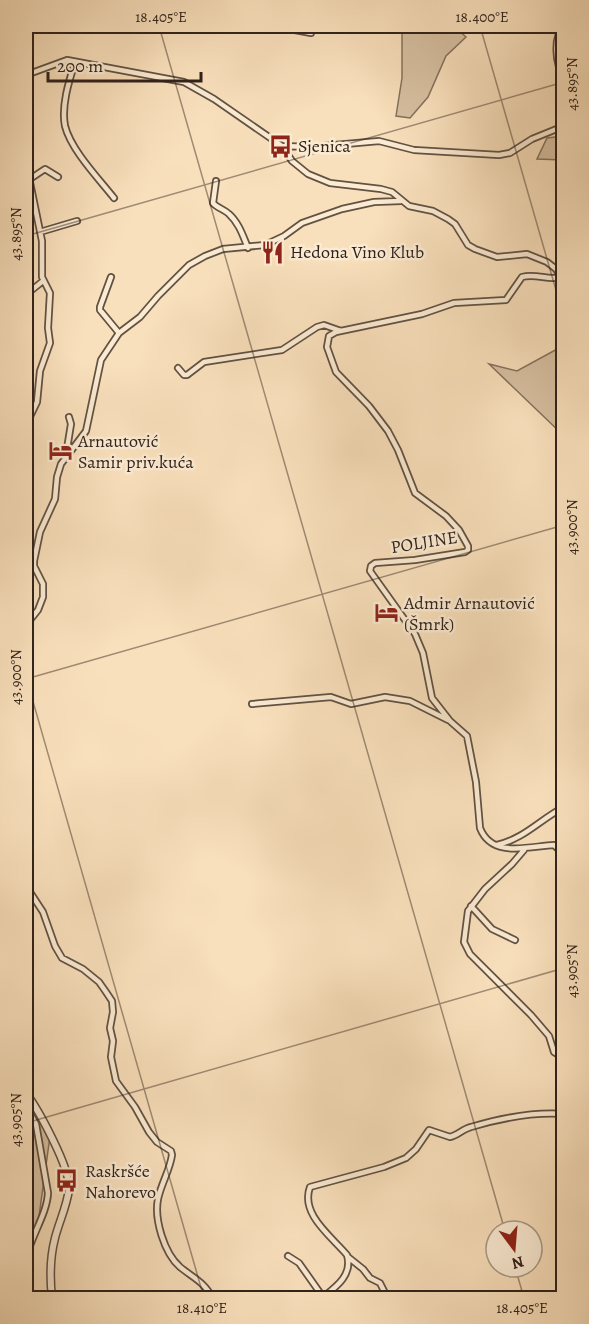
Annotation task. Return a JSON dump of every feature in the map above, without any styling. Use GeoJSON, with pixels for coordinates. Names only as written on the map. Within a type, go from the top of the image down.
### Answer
{"type":"FeatureCollection","features":[{"type":"Feature","properties":{"kind":"street"},"geometry":{"type":"LineString","coordinates":[[273,26],[311,33]]}},
{"type":"Feature","properties":{"kind":"street"},"geometry":{"type":"LineString","coordinates":[[564,26],[560,29],[556,43],[558,62],[561,74],[564,76]]}},
{"type":"Feature","properties":{"kind":"street"},"geometry":{"type":"LineString","coordinates":[[26,75],[62,61],[184,82],[237,114],[282,146],[292,161],[308,174],[330,183],[392,192],[409,206],[433,211],[448,219],[455,224],[468,245],[475,249],[497,256],[527,254],[556,268],[562,280]]}},
{"type":"Feature","properties":{"kind":"street"},"geometry":{"type":"LineString","coordinates":[[75,62],[66,99],[65,125],[83,160],[114,198]]}},
{"type":"Feature","properties":{"kind":"street"},"geometry":{"type":"LineString","coordinates":[[282,146],[312,147],[379,141],[414,150],[499,155],[510,153],[532,139],[564,126]]}},
{"type":"Feature","properties":{"kind":"street"},"geometry":{"type":"LineString","coordinates":[[26,163],[43,252],[43,281],[50,293],[48,328],[50,343],[40,371],[37,402],[26,425]]}},
{"type":"Feature","properties":{"kind":"street"},"geometry":{"type":"LineString","coordinates":[[30,179],[45,169],[58,177]]}},
{"type":"Feature","properties":{"kind":"street"},"geometry":{"type":"LineString","coordinates":[[216,181],[213,203],[228,213],[241,229],[248,248]]}},
{"type":"Feature","properties":{"kind":"street"},"geometry":{"type":"LineString","coordinates":[[26,625],[38,610],[43,597],[44,584],[34,566],[36,546],[55,499],[57,477],[66,458],[86,430],[101,360],[119,333],[140,317],[189,265],[223,249],[266,245],[302,223],[342,209],[374,202],[401,201]]}},
{"type":"Feature","properties":{"kind":"street"},"geometry":{"type":"LineString","coordinates":[[40,232],[77,220]]}},
{"type":"Feature","properties":{"kind":"street"},"geometry":{"type":"LineString","coordinates":[[178,368],[184,375],[187,375],[204,362],[282,351],[317,327],[324,325],[341,331],[422,314],[454,303],[506,300],[522,277],[530,275],[562,280]]}},
{"type":"Feature","properties":{"kind":"street"},"geometry":{"type":"LineString","coordinates":[[111,277],[100,310],[119,333]]}},
{"type":"Feature","properties":{"kind":"street"},"geometry":{"type":"LineString","coordinates":[[26,293],[43,281]]}},
{"type":"Feature","properties":{"kind":"street"},"geometry":{"type":"LineString","coordinates":[[564,324],[560,339],[564,345]]}},
{"type":"Feature","properties":{"kind":"street","name":"POLJINE"},"geometry":{"type":"LineString","coordinates":[[341,331],[329,336],[327,346],[336,372],[369,405],[388,431],[415,493],[446,516],[459,530],[468,546],[465,552],[415,560],[375,563],[371,566],[370,571],[415,634],[423,653],[432,698],[450,721],[467,736],[470,744],[480,828],[482,834],[497,845]]}},
{"type":"Feature","properties":{"kind":"street"},"geometry":{"type":"LineString","coordinates":[[66,458],[71,424],[69,417]]}},
{"type":"Feature","properties":{"kind":"street"},"geometry":{"type":"LineString","coordinates":[[252,704],[331,697],[351,704],[385,697],[410,701],[450,721]]}},
{"type":"Feature","properties":{"kind":"street"},"geometry":{"type":"LineString","coordinates":[[497,845],[516,840],[547,816],[564,807]]}},
{"type":"Feature","properties":{"kind":"street"},"geometry":{"type":"LineString","coordinates":[[497,845],[503,848],[524,850],[554,846],[564,855]]}},
{"type":"Feature","properties":{"kind":"street"},"geometry":{"type":"LineString","coordinates":[[524,850],[471,906],[463,933],[465,947],[531,1015],[549,1036],[554,1052],[564,1058]]}},
{"type":"Feature","properties":{"kind":"street"},"geometry":{"type":"LineString","coordinates":[[26,886],[43,912],[55,946],[62,958],[83,969],[99,982],[112,1001],[114,1012],[111,1028],[113,1041],[111,1057],[116,1081],[135,1107],[149,1132],[157,1142],[171,1151],[172,1155],[157,1199],[162,1239],[167,1251],[178,1266],[205,1285],[212,1299]]}},
{"type":"Feature","properties":{"kind":"street"},"geometry":{"type":"LineString","coordinates":[[471,906],[492,929],[515,940]]}},
{"type":"Feature","properties":{"kind":"street"},"geometry":{"type":"LineString","coordinates":[[26,1093],[43,1122],[69,1179],[66,1200],[54,1240],[52,1299]]}},
{"type":"Feature","properties":{"kind":"street"},"geometry":{"type":"LineString","coordinates":[[26,1106],[33,1116],[39,1133],[40,1154],[48,1193],[48,1202],[32,1237],[26,1259]]}},
{"type":"Feature","properties":{"kind":"street"},"geometry":{"type":"LineString","coordinates":[[386,1295],[380,1283],[370,1278],[348,1257],[310,1212],[307,1201],[310,1187],[384,1167],[406,1158],[416,1149],[429,1130],[450,1137],[468,1127],[485,1123],[540,1112],[564,1114]]}},
{"type":"Feature","properties":{"kind":"street"},"geometry":{"type":"LineString","coordinates":[[288,1256],[299,1263],[322,1298],[338,1286],[345,1276],[350,1263],[348,1257]]}},
{"type":"Feature","properties":{"kind":"street"},"geometry":{"type":"LineString","coordinates":[[416,1299],[426,1297]]}},
{"type":"Feature","properties":{"kind":"shaded area"},"geometry":{"type":"Polygon","coordinates":[[[402,26],[454,26],[466,37],[446,56],[428,97],[410,118],[396,116],[402,78],[402,26]]]}},
{"type":"Feature","properties":{"kind":"shaded area"},"geometry":{"type":"Polygon","coordinates":[[[563,136],[563,160],[537,159],[547,138],[563,136]]]}},
{"type":"Feature","properties":{"kind":"shaded area"},"geometry":{"type":"Polygon","coordinates":[[[559,348],[563,352],[563,435],[489,364],[517,371],[559,348]]]}},
{"type":"Feature","properties":{"kind":"shaded area"},"geometry":{"type":"Polygon","coordinates":[[[26,1088],[51,1129],[39,1216],[26,1242],[26,1088]]]}},
{"type":"Feature","properties":{"kind":"waterway"},"geometry":{"type":"LineString","coordinates":[[26,1161],[32,1194],[26,1205]]}},
{"type":"Feature","properties":{"kind":"waterway"},"geometry":{"type":"LineString","coordinates":[[26,1220],[26,1229]]}},
{"type":"Feature","properties":{"kind":"waterway"},"geometry":{"type":"LineString","coordinates":[[26,1279],[32,1298]]}},
{"type":"Feature","properties":{"kind":"place","name":"Sjenica"},"geometry":{"type":"Point","coordinates":[280,146]}},
{"type":"Feature","properties":{"kind":"place","name":"Hedona Vino Klub"},"geometry":{"type":"Point","coordinates":[272,252]}},
{"type":"Feature","properties":{"kind":"place","name":"Arnautović Samir priv.kuća"},"geometry":{"type":"Point","coordinates":[60,451]}},
{"type":"Feature","properties":{"kind":"place","name":"Admir Arnautović (Šmrk)"},"geometry":{"type":"Point","coordinates":[386,613]}},
{"type":"Feature","properties":{"kind":"place","name":"Raskršće Nahorevo"},"geometry":{"type":"Point","coordinates":[67,1181]}}]}
